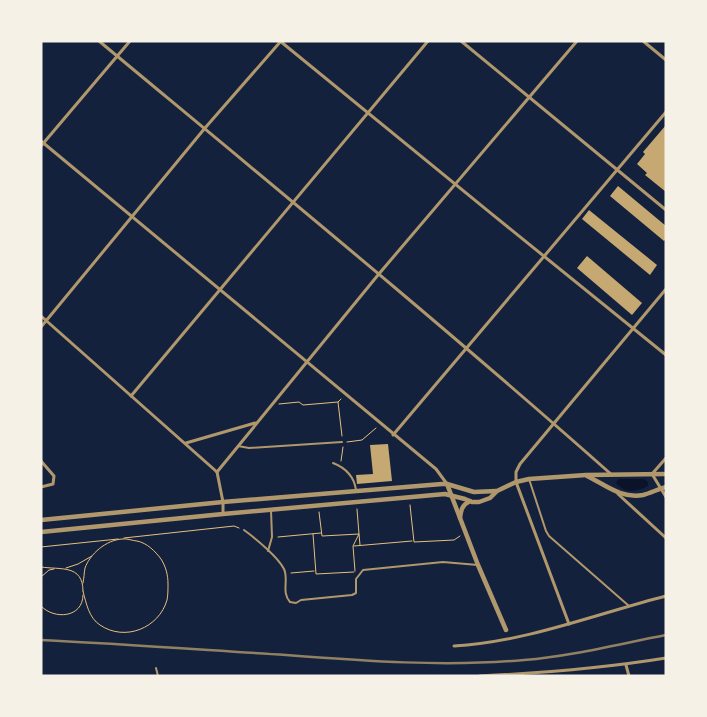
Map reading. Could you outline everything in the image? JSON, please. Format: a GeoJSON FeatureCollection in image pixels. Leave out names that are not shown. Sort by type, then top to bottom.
{"type":"FeatureCollection","features":[{"type":"Feature","properties":{"kind":"street"},"geometry":{"type":"LineString","coordinates":[[99,41],[205,128],[554,423],[610,482],[617,493],[666,538]]}},
{"type":"Feature","properties":{"kind":"street"},"geometry":{"type":"LineString","coordinates":[[130,41],[42,144],[436,469],[452,495],[478,565],[506,630]]}},
{"type":"Feature","properties":{"kind":"street"},"geometry":{"type":"LineString","coordinates":[[41,327],[205,128],[280,41],[666,355]]}},
{"type":"Feature","properties":{"kind":"street"},"geometry":{"type":"LineString","coordinates":[[131,396],[428,41]]}},
{"type":"Feature","properties":{"kind":"street"},"geometry":{"type":"LineString","coordinates":[[461,41],[666,210]]}},
{"type":"Feature","properties":{"kind":"street"},"geometry":{"type":"LineString","coordinates":[[217,472],[378,275],[576,41]]}},
{"type":"Feature","properties":{"kind":"street"},"geometry":{"type":"LineString","coordinates":[[643,41],[666,60]]}},
{"type":"Feature","properties":{"kind":"street"},"geometry":{"type":"LineString","coordinates":[[393,435],[666,112]]}},
{"type":"Feature","properties":{"kind":"street"},"geometry":{"type":"LineString","coordinates":[[569,624],[516,482],[516,472],[520,464],[666,289]]}},
{"type":"Feature","properties":{"kind":"street"},"geometry":{"type":"LineString","coordinates":[[41,316],[217,472],[223,502],[223,514]]}},
{"type":"Feature","properties":{"kind":"street"},"geometry":{"type":"LineString","coordinates":[[186,443],[256,423]]}},
{"type":"Feature","properties":{"kind":"street"},"geometry":{"type":"LineString","coordinates":[[652,474],[666,458]]}},
{"type":"Feature","properties":{"kind":"street"},"geometry":{"type":"LineString","coordinates":[[41,461],[54,476],[53,484],[41,487]]}},
{"type":"Feature","properties":{"kind":"street"},"geometry":{"type":"LineString","coordinates":[[652,474],[663,488],[666,498]]}},
{"type":"Feature","properties":{"kind":"street"},"geometry":{"type":"LineString","coordinates":[[41,532],[410,497],[452,495],[479,502],[490,498],[497,491],[516,482],[529,479],[586,476],[610,482],[652,474],[666,474]]}},
{"type":"Feature","properties":{"kind":"street"},"geometry":{"type":"LineString","coordinates":[[586,476],[610,482]]}},
{"type":"Feature","properties":{"kind":"street"},"geometry":{"type":"LineString","coordinates":[[41,520],[223,502],[446,484],[474,492],[497,491]]}},
{"type":"Feature","properties":{"kind":"street"},"geometry":{"type":"LineString","coordinates":[[617,493],[632,496],[643,495],[663,488]]}},
{"type":"Feature","properties":{"kind":"street"},"geometry":{"type":"LineString","coordinates":[[356,492],[357,501]]}},
{"type":"Feature","properties":{"kind":"street"},"geometry":{"type":"LineString","coordinates":[[460,519],[461,509],[470,501]]}},
{"type":"Feature","properties":{"kind":"street"},"geometry":{"type":"LineString","coordinates":[[454,646],[495,642],[569,624],[666,596]]}},
{"type":"Feature","properties":{"kind":"street"},"geometry":{"type":"LineString","coordinates":[[480,676],[626,665],[666,658]]}},
{"type":"Feature","properties":{"kind":"street"},"geometry":{"type":"LineString","coordinates":[[626,665],[629,676]]}},
{"type":"Feature","properties":{"kind":"lane"},"geometry":{"type":"LineString","coordinates":[[238,446],[249,448],[342,442]]}},
{"type":"Feature","properties":{"kind":"lane"},"geometry":{"type":"LineString","coordinates":[[333,463],[341,466],[349,473],[355,483],[356,492]]}},
{"type":"Feature","properties":{"kind":"lane"},"geometry":{"type":"LineString","coordinates":[[529,479],[549,536],[629,606]]}},
{"type":"Feature","properties":{"kind":"lane"},"geometry":{"type":"LineString","coordinates":[[268,551],[272,537],[271,510]]}},
{"type":"Feature","properties":{"kind":"lane"},"geometry":{"type":"LineString","coordinates":[[244,530],[261,543],[283,567],[285,574],[285,597],[290,602],[296,603],[301,600],[352,595],[356,593],[356,579],[362,570],[443,562],[478,565]]}},
{"type":"Feature","properties":{"kind":"lane"},"geometry":{"type":"LineString","coordinates":[[156,668],[158,676]]}},
{"type":"Feature","properties":{"kind":"path"},"geometry":{"type":"LineString","coordinates":[[271,405],[299,402],[302,405],[338,402],[342,442],[341,466]]}},
{"type":"Feature","properties":{"kind":"path"},"geometry":{"type":"LineString","coordinates":[[342,442],[362,440],[380,424]]}},
{"type":"Feature","properties":{"kind":"path"},"geometry":{"type":"LineString","coordinates":[[410,497],[413,541]]}},
{"type":"Feature","properties":{"kind":"path"},"geometry":{"type":"LineString","coordinates":[[357,501],[360,545]]}},
{"type":"Feature","properties":{"kind":"path"},"geometry":{"type":"LineString","coordinates":[[318,505],[323,537],[359,534]]}},
{"type":"Feature","properties":{"kind":"path"},"geometry":{"type":"LineString","coordinates":[[41,548],[234,526],[244,530]]}},
{"type":"Feature","properties":{"kind":"path"},"geometry":{"type":"LineString","coordinates":[[272,537],[321,533]]}},
{"type":"Feature","properties":{"kind":"path"},"geometry":{"type":"LineString","coordinates":[[313,534],[315,571]]}},
{"type":"Feature","properties":{"kind":"path"},"geometry":{"type":"LineString","coordinates":[[285,574],[315,571],[317,574],[356,572],[353,546],[359,534]]}},
{"type":"Feature","properties":{"kind":"path"},"geometry":{"type":"LineString","coordinates":[[353,546],[454,540],[466,534]]}},
{"type":"Feature","properties":{"kind":"path"},"geometry":{"type":"LineString","coordinates":[[41,606],[52,614],[68,615],[80,606],[83,599],[83,592],[83,584],[85,568],[93,555],[103,545],[122,539],[142,542],[158,555],[165,565],[168,580],[168,599],[162,611],[151,624],[139,631],[111,630],[100,625],[86,606],[83,592]]}},
{"type":"Feature","properties":{"kind":"path"},"geometry":{"type":"LineString","coordinates":[[41,567],[65,568],[78,564],[93,555]]}},
{"type":"Feature","properties":{"kind":"path"},"geometry":{"type":"LineString","coordinates":[[41,577],[49,570],[57,568]]}},
{"type":"Feature","properties":{"kind":"path"},"geometry":{"type":"LineString","coordinates":[[65,568],[79,576],[83,584]]}},
{"type":"Feature","properties":{"kind":"water"},"geometry":{"type":"Polygon","coordinates":[[[618,479],[644,479],[648,482],[648,486],[631,491],[619,487],[616,483],[618,479]]]}},
{"type":"Feature","properties":{"kind":"building"},"geometry":{"type":"Polygon","coordinates":[[[666,125],[666,192],[645,175],[647,173],[637,164],[645,154],[643,152],[666,125]]]}},
{"type":"Feature","properties":{"kind":"building"},"geometry":{"type":"Polygon","coordinates":[[[618,186],[666,226],[666,238],[664,241],[610,196],[618,186]]]}},
{"type":"Feature","properties":{"kind":"building"},"geometry":{"type":"Polygon","coordinates":[[[589,210],[657,265],[650,275],[582,219],[589,210]]]}},
{"type":"Feature","properties":{"kind":"building"},"geometry":{"type":"Polygon","coordinates":[[[587,256],[642,303],[632,315],[577,268],[587,256]]]}},
{"type":"Feature","properties":{"kind":"building"},"geometry":{"type":"Polygon","coordinates":[[[388,444],[392,481],[357,484],[356,475],[373,474],[370,445],[388,444]]]}},
{"type":"Feature","properties":{"kind":"railway"},"geometry":{"type":"LineString","coordinates":[[41,640],[375,661],[465,663],[560,656],[666,635]]}}]}
